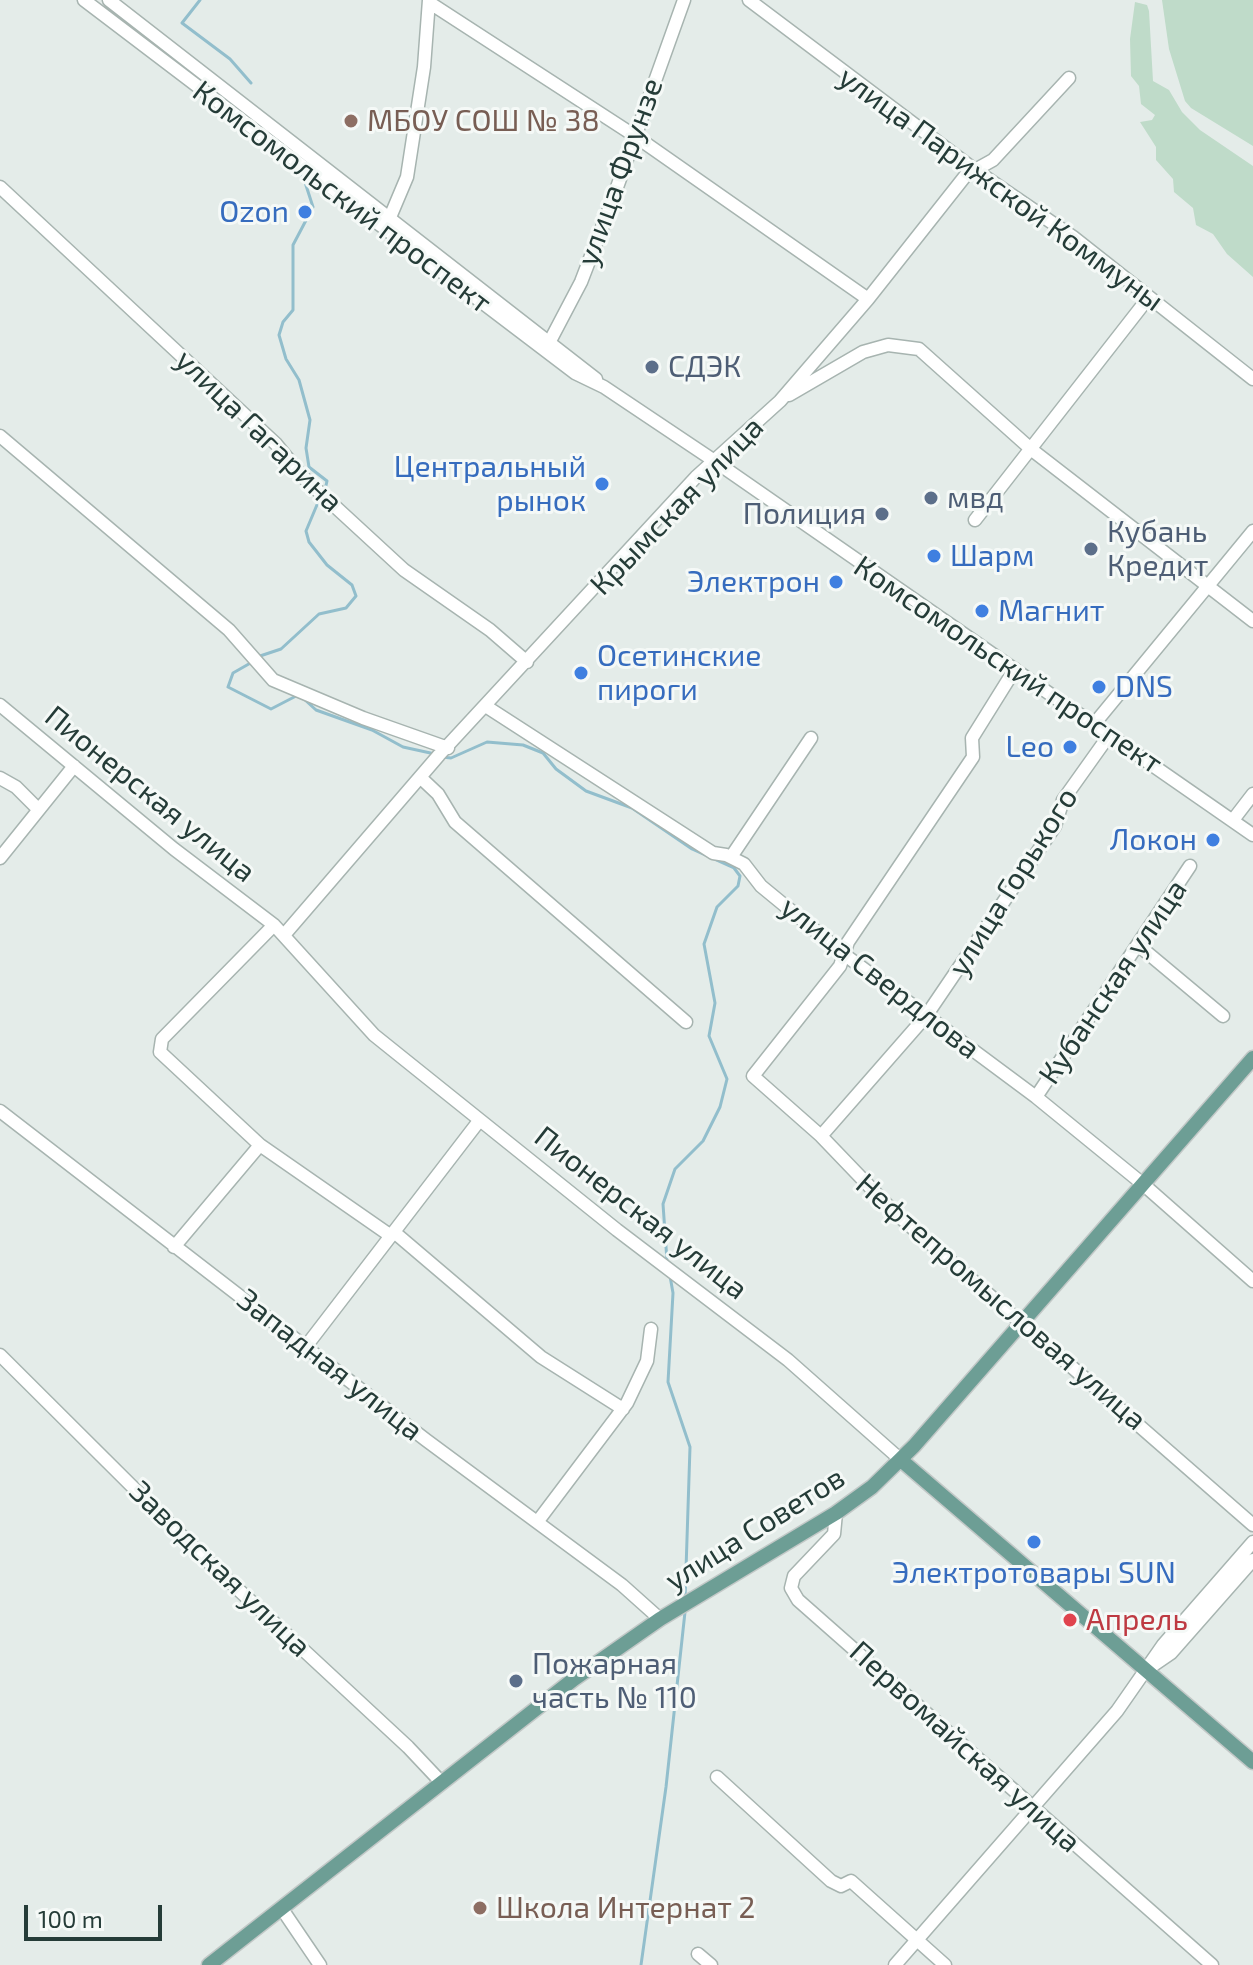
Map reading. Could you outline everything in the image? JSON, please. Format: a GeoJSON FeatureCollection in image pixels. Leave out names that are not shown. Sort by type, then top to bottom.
{"type":"FeatureCollection","features":[{"type":"Feature","properties":{"kind":"main road","name":"улица Советов"},"geometry":{"type":"LineString","coordinates":[[209,1965],[574,1679],[660,1619],[836,1513],[901,1460],[1253,1058]]}},
{"type":"Feature","properties":{"kind":"main road","name":"Пионерская улица"},"geometry":{"type":"LineString","coordinates":[[901,1460],[1253,1762]]}},
{"type":"Feature","properties":{"kind":"street","name":"Комсомольский проспект"},"geometry":{"type":"LineString","coordinates":[[84,0],[550,341],[604,387],[1095,723],[1253,835]]}},
{"type":"Feature","properties":{"kind":"street","name":"Комсомольский проспект"},"geometry":{"type":"LineString","coordinates":[[109,0],[575,373],[604,387]]}},
{"type":"Feature","properties":{"kind":"street","name":"улица Фрунзе"},"geometry":{"type":"LineString","coordinates":[[550,341],[581,282],[684,0]]}},
{"type":"Feature","properties":{"kind":"street","name":"улица Парижской Коммуны"},"geometry":{"type":"LineString","coordinates":[[749,0],[975,170],[1073,237],[1253,379]]}},
{"type":"Feature","properties":{"kind":"street"},"geometry":{"type":"LineString","coordinates":[[387,224],[407,177],[430,2],[635,136],[868,299]]}},
{"type":"Feature","properties":{"kind":"street","name":"Крымская улица"},"geometry":{"type":"LineString","coordinates":[[284,935],[448,748],[713,460],[780,401],[868,299],[966,175],[1003,150],[1069,78]]}},
{"type":"Feature","properties":{"kind":"street","name":"улица Гагарина"},"geometry":{"type":"LineString","coordinates":[[0,187],[276,444],[303,477],[404,570],[490,630],[527,662]]}},
{"type":"Feature","properties":{"kind":"street"},"geometry":{"type":"LineString","coordinates":[[975,520],[1149,297]]}},
{"type":"Feature","properties":{"kind":"street"},"geometry":{"type":"LineString","coordinates":[[780,401],[863,352],[888,345],[919,349],[1032,450],[1253,621]]}},
{"type":"Feature","properties":{"kind":"street"},"geometry":{"type":"LineString","coordinates":[[0,436],[229,630],[273,680],[363,718],[448,748]]}},
{"type":"Feature","properties":{"kind":"street"},"geometry":{"type":"LineString","coordinates":[[1095,723],[1253,531]]}},
{"type":"Feature","properties":{"kind":"street"},"geometry":{"type":"LineString","coordinates":[[845,955],[848,942],[973,757],[972,738],[1015,669]]}},
{"type":"Feature","properties":{"kind":"street","name":"Пионерская улица"},"geometry":{"type":"LineString","coordinates":[[0,705],[274,925],[356,1018],[479,1121],[788,1360],[901,1460]]}},
{"type":"Feature","properties":{"kind":"street","name":"улица Свердлова"},"geometry":{"type":"LineString","coordinates":[[487,707],[713,853],[744,864],[761,886],[845,955],[1036,1097],[1144,1185],[1253,1281]]}},
{"type":"Feature","properties":{"kind":"street","name":"улица Горького"},"geometry":{"type":"LineString","coordinates":[[821,1136],[926,1016],[1055,826],[1063,800],[1110,734]]}},
{"type":"Feature","properties":{"kind":"street"},"geometry":{"type":"LineString","coordinates":[[731,857],[811,738]]}},
{"type":"Feature","properties":{"kind":"street"},"geometry":{"type":"LineString","coordinates":[[0,858],[74,766]]}},
{"type":"Feature","properties":{"kind":"street"},"geometry":{"type":"LineString","coordinates":[[0,778],[16,787],[38,809]]}},
{"type":"Feature","properties":{"kind":"street"},"geometry":{"type":"LineString","coordinates":[[421,778],[438,794],[455,822],[686,1022]]}},
{"type":"Feature","properties":{"kind":"street"},"geometry":{"type":"LineString","coordinates":[[1233,820],[1253,794]]}},
{"type":"Feature","properties":{"kind":"street","name":"Кубанская улица"},"geometry":{"type":"LineString","coordinates":[[1036,1097],[1190,866]]}},
{"type":"Feature","properties":{"kind":"street"},"geometry":{"type":"LineString","coordinates":[[274,925],[167,1034],[159,1045],[160,1052],[260,1145],[392,1234],[541,1357],[623,1409]]}},
{"type":"Feature","properties":{"kind":"street"},"geometry":{"type":"LineString","coordinates":[[1138,945],[1223,1016]]}},
{"type":"Feature","properties":{"kind":"street","name":"Нефтепромысловая улица"},"geometry":{"type":"LineString","coordinates":[[845,955],[840,966],[753,1076],[821,1136],[893,1211],[1022,1320],[1253,1525]]}},
{"type":"Feature","properties":{"kind":"street","name":"Западная улица"},"geometry":{"type":"LineString","coordinates":[[0,1111],[174,1247],[307,1345],[426,1440],[622,1585],[660,1619]]}},
{"type":"Feature","properties":{"kind":"street"},"geometry":{"type":"LineString","coordinates":[[307,1345],[479,1121]]}},
{"type":"Feature","properties":{"kind":"street"},"geometry":{"type":"LineString","coordinates":[[174,1247],[260,1145]]}},
{"type":"Feature","properties":{"kind":"street"},"geometry":{"type":"LineString","coordinates":[[538,1521],[623,1409],[647,1361],[651,1329]]}},
{"type":"Feature","properties":{"kind":"street","name":"Заводская улица"},"geometry":{"type":"LineString","coordinates":[[0,1355],[201,1555],[408,1747],[441,1782]]}},
{"type":"Feature","properties":{"kind":"street","name":"Первомайская улица"},"geometry":{"type":"LineString","coordinates":[[836,1513],[834,1534],[794,1576],[793,1594],[1212,1965]]}},
{"type":"Feature","properties":{"kind":"street"},"geometry":{"type":"LineString","coordinates":[[895,1965],[1117,1711],[1163,1645],[1253,1542]]}},
{"type":"Feature","properties":{"kind":"street"},"geometry":{"type":"LineString","coordinates":[[1146,1670],[1171,1653],[1253,1560]]}},
{"type":"Feature","properties":{"kind":"street"},"geometry":{"type":"LineString","coordinates":[[717,1777],[831,1881],[841,1886],[851,1881],[945,1965]]}},
{"type":"Feature","properties":{"kind":"street"},"geometry":{"type":"LineString","coordinates":[[282,1909],[320,1965]]}},
{"type":"Feature","properties":{"kind":"street"},"geometry":{"type":"LineString","coordinates":[[698,1954],[711,1965]]}},
{"type":"Feature","properties":{"kind":"green space"},"geometry":{"type":"Polygon","coordinates":[[[1162,0],[1253,0],[1253,146],[1191,108],[1185,101],[1169,49],[1162,0]]]}},
{"type":"Feature","properties":{"kind":"green space"},"geometry":{"type":"Polygon","coordinates":[[[1135,2],[1147,5],[1149,11],[1153,81],[1169,90],[1182,112],[1200,130],[1253,166],[1253,277],[1227,254],[1213,234],[1196,225],[1193,208],[1174,192],[1173,179],[1156,160],[1156,147],[1140,122],[1152,120],[1155,115],[1141,104],[1139,86],[1131,76],[1130,39],[1135,2]]]}},
{"type":"Feature","properties":{"kind":"waterway"},"geometry":{"type":"LineString","coordinates":[[200,0],[182,23],[230,59],[251,83]]}},
{"type":"Feature","properties":{"kind":"waterway"},"geometry":{"type":"LineString","coordinates":[[267,147],[302,173],[313,207],[293,245],[293,310],[283,322],[279,335],[286,359],[299,380],[310,420],[306,448],[309,467],[327,481],[324,494]]}},
{"type":"Feature","properties":{"kind":"waterway"},"geometry":{"type":"LineString","coordinates":[[260,656],[281,649],[319,614],[346,608],[356,596],[352,585],[327,565],[309,542],[306,531],[319,500]]}},
{"type":"Feature","properties":{"kind":"waterway"},"geometry":{"type":"LineString","coordinates":[[254,661],[233,673],[228,687],[271,709],[298,695]]}},
{"type":"Feature","properties":{"kind":"waterway"},"geometry":{"type":"LineString","coordinates":[[304,699],[316,710],[372,730],[403,747],[435,754]]}},
{"type":"Feature","properties":{"kind":"waterway"},"geometry":{"type":"LineString","coordinates":[[442,757],[451,758],[487,742],[523,745],[543,753],[556,769],[586,791],[632,808],[692,849],[734,868],[740,876],[738,886],[717,907],[704,944],[715,1003],[709,1036],[727,1079],[720,1107],[703,1141],[675,1169],[663,1204],[667,1261]]}},
{"type":"Feature","properties":{"kind":"waterway"},"geometry":{"type":"LineString","coordinates":[[670,1276],[673,1293],[668,1382],[690,1447],[685,1600]]}},
{"type":"Feature","properties":{"kind":"waterway"},"geometry":{"type":"LineString","coordinates":[[641,1965],[666,1787],[685,1612]]}},
{"type":"Feature","properties":{"kind":"place","name":"МБОУ СОШ № 38"},"geometry":{"type":"Point","coordinates":[351,121]}},
{"type":"Feature","properties":{"kind":"place","name":"Ozon"},"geometry":{"type":"Point","coordinates":[305,212]}},
{"type":"Feature","properties":{"kind":"place","name":"СДЭК"},"geometry":{"type":"Point","coordinates":[652,367]}},
{"type":"Feature","properties":{"kind":"place","name":"Центральный рынок"},"geometry":{"type":"Point","coordinates":[602,484]}},
{"type":"Feature","properties":{"kind":"place","name":"мвд"},"geometry":{"type":"Point","coordinates":[931,498]}},
{"type":"Feature","properties":{"kind":"place","name":"Полиция"},"geometry":{"type":"Point","coordinates":[882,514]}},
{"type":"Feature","properties":{"kind":"place","name":"Кубань Кредит"},"geometry":{"type":"Point","coordinates":[1091,549]}},
{"type":"Feature","properties":{"kind":"place","name":"Шарм"},"geometry":{"type":"Point","coordinates":[934,556]}},
{"type":"Feature","properties":{"kind":"place","name":"Электрон"},"geometry":{"type":"Point","coordinates":[836,582]}},
{"type":"Feature","properties":{"kind":"place","name":"Магнит"},"geometry":{"type":"Point","coordinates":[982,611]}},
{"type":"Feature","properties":{"kind":"place","name":"Осетинские пироги"},"geometry":{"type":"Point","coordinates":[581,673]}},
{"type":"Feature","properties":{"kind":"place","name":"DNS"},"geometry":{"type":"Point","coordinates":[1099,687]}},
{"type":"Feature","properties":{"kind":"place","name":"Leo"},"geometry":{"type":"Point","coordinates":[1070,747]}},
{"type":"Feature","properties":{"kind":"place","name":"Локон"},"geometry":{"type":"Point","coordinates":[1213,840]}},
{"type":"Feature","properties":{"kind":"place","name":"Электротовары SUN"},"geometry":{"type":"Point","coordinates":[1034,1542]}},
{"type":"Feature","properties":{"kind":"place","name":"Апрель"},"geometry":{"type":"Point","coordinates":[1070,1620]}},
{"type":"Feature","properties":{"kind":"place","name":"Пожарная часть № 110"},"geometry":{"type":"Point","coordinates":[516,1681]}},
{"type":"Feature","properties":{"kind":"place","name":"Школа Интернат 2"},"geometry":{"type":"Point","coordinates":[480,1908]}}]}
